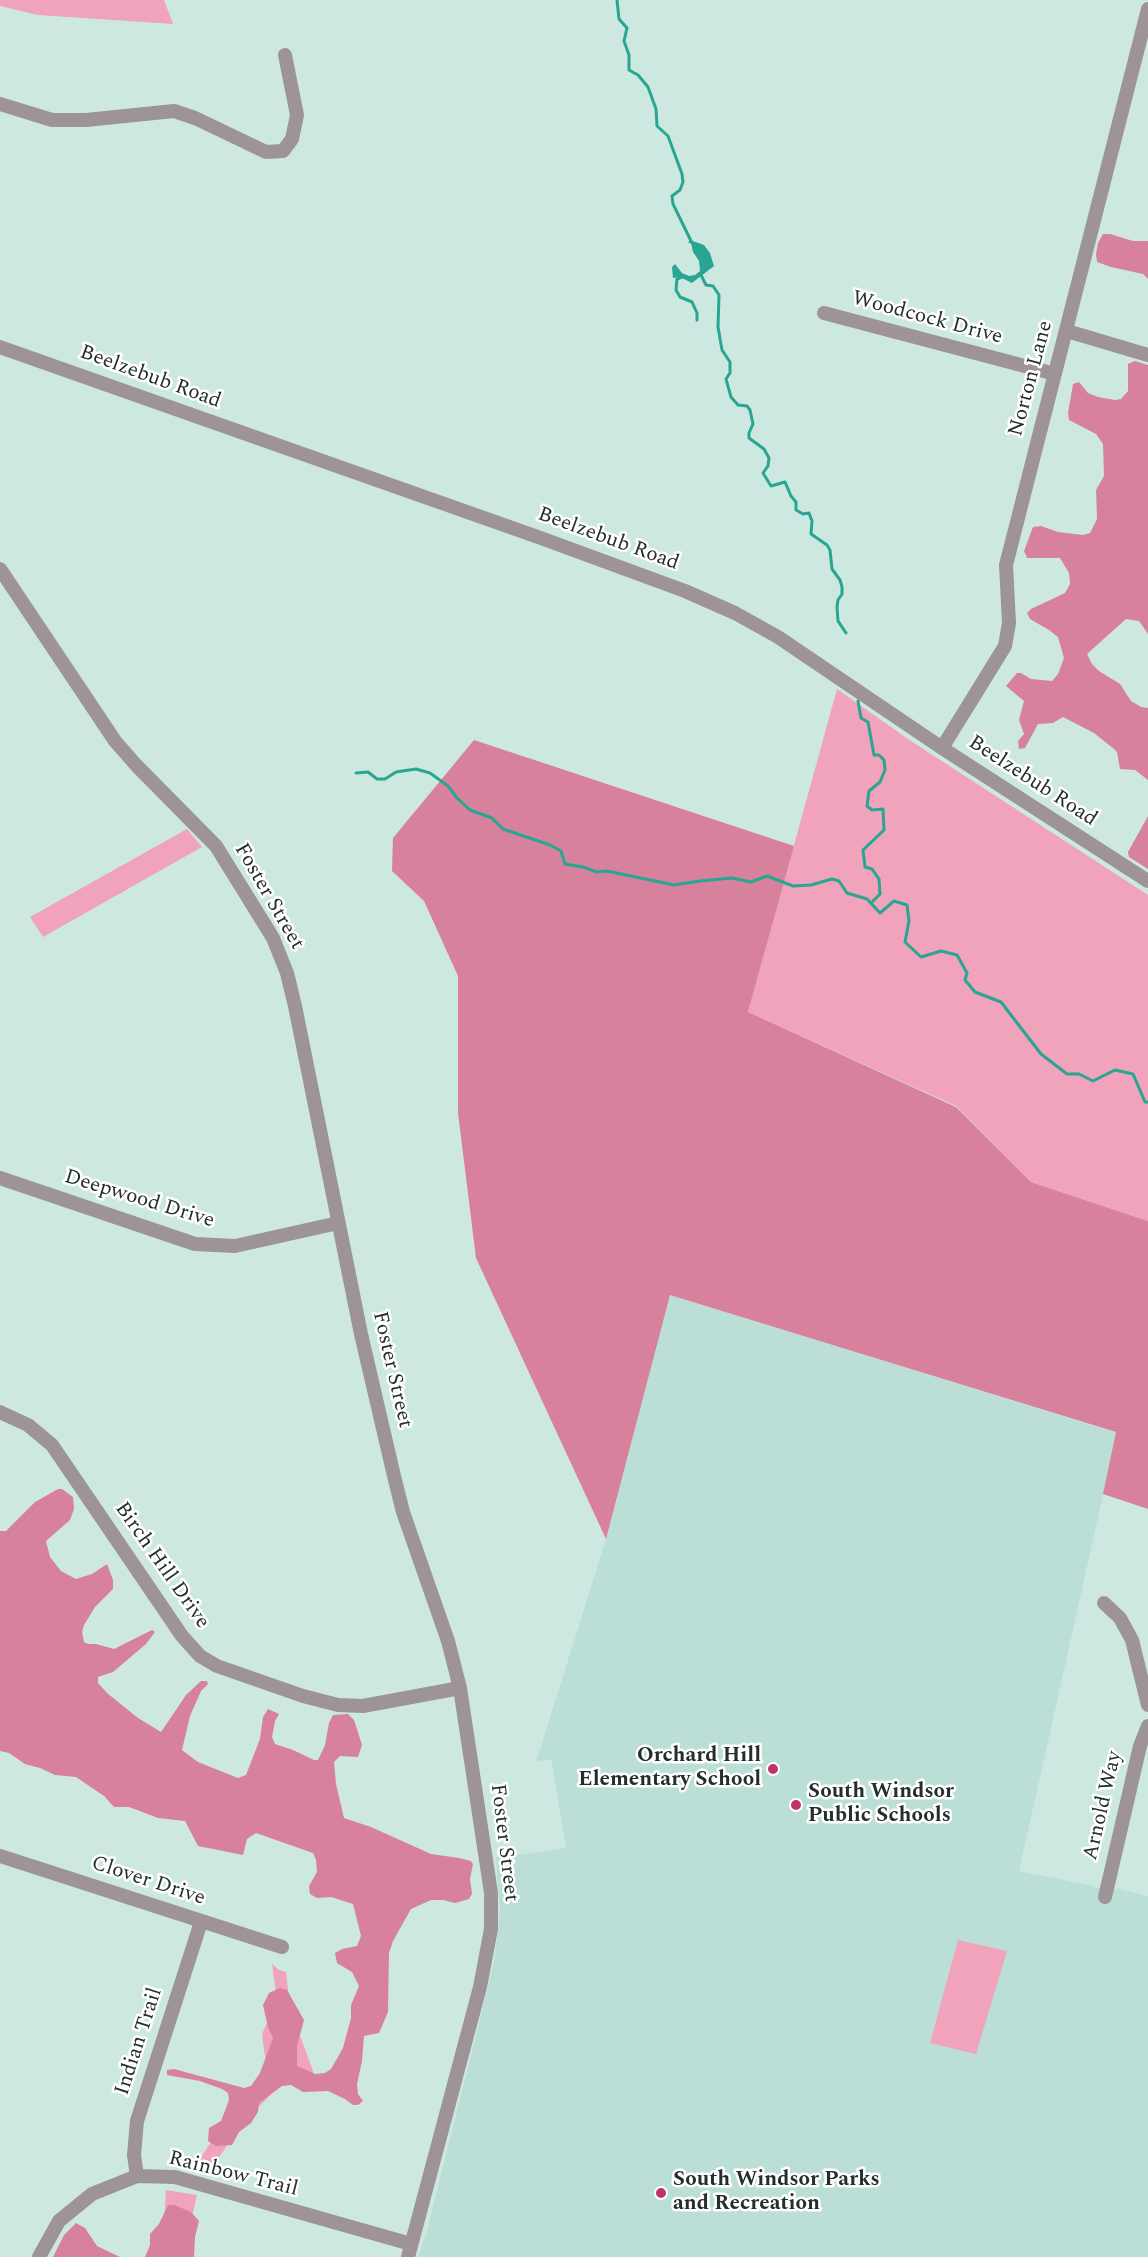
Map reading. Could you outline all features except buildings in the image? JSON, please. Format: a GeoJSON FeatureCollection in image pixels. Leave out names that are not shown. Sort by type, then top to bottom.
{"type":"FeatureCollection","features":[{"type":"Feature","properties":{"kind":"street","name":"Norton Lane"},"geometry":{"type":"LineString","coordinates":[[942,748],[1005,646],[1009,623],[1006,565],[1148,9]]}},
{"type":"Feature","properties":{"kind":"street"},"geometry":{"type":"LineString","coordinates":[[0,105],[52,120],[86,120],[174,111],[195,118],[266,152],[283,152],[292,140],[297,116],[285,55]]}},
{"type":"Feature","properties":{"kind":"street","name":"Woodcock Drive"},"geometry":{"type":"LineString","coordinates":[[824,313],[1055,374]]}},
{"type":"Feature","properties":{"kind":"street"},"geometry":{"type":"LineString","coordinates":[[1067,331],[1148,355]]}},
{"type":"Feature","properties":{"kind":"street","name":"Beelzebub Road"},"geometry":{"type":"LineString","coordinates":[[0,347],[685,591],[735,613],[778,637],[942,748],[1148,881]]}},
{"type":"Feature","properties":{"kind":"street","name":"Foster Street"},"geometry":{"type":"LineString","coordinates":[[0,569],[115,741],[216,846],[273,939],[287,973],[370,1374],[403,1512],[445,1630],[460,1688],[491,1893],[491,1929],[480,1987],[410,2251]]}},
{"type":"Feature","properties":{"kind":"street","name":"Deepwood Drive"},"geometry":{"type":"LineString","coordinates":[[0,1178],[195,1244],[235,1246],[338,1223]]}},
{"type":"Feature","properties":{"kind":"street","name":"Birch Hill Drive"},"geometry":{"type":"LineString","coordinates":[[0,1412],[28,1425],[52,1445],[182,1636],[200,1656],[217,1666],[303,1696],[338,1705],[363,1706],[460,1688]]}},
{"type":"Feature","properties":{"kind":"street"},"geometry":{"type":"LineString","coordinates":[[1104,1603],[1120,1618],[1132,1640],[1148,1705]]}},
{"type":"Feature","properties":{"kind":"street","name":"Arnold Way"},"geometry":{"type":"LineString","coordinates":[[1105,1897],[1140,1746],[1148,1726]]}},
{"type":"Feature","properties":{"kind":"street","name":"Clover Drive"},"geometry":{"type":"LineString","coordinates":[[1,1858],[282,1947]]}},
{"type":"Feature","properties":{"kind":"street","name":"Indian Trail"},"geometry":{"type":"LineString","coordinates":[[137,2176],[134,2155],[137,2121],[201,1922]]}},
{"type":"Feature","properties":{"kind":"street","name":"Rainbow Trail"},"geometry":{"type":"LineString","coordinates":[[39,2257],[59,2221],[92,2194],[137,2176],[175,2177],[410,2251]]}},
{"type":"Feature","properties":{"kind":"shaded area"},"geometry":{"type":"Polygon","coordinates":[[[0,0],[164,0],[173,24],[38,15],[0,6],[0,0]]]}},
{"type":"Feature","properties":{"kind":"shaded area"},"geometry":{"type":"Polygon","coordinates":[[[1103,234],[1133,241],[1148,241],[1148,279],[1143,274],[1097,262],[1098,243],[1103,234]]]}},
{"type":"Feature","properties":{"kind":"shaded area"},"geometry":{"type":"Polygon","coordinates":[[[690,240],[704,245],[710,253],[714,266],[692,283],[680,277],[673,278],[672,267],[675,264],[682,273],[689,276],[700,271],[699,261],[693,252],[691,243],[688,243],[690,240]]]}},
{"type":"Feature","properties":{"kind":"shaded area"},"geometry":{"type":"Polygon","coordinates":[[[1135,361],[1148,365],[1148,634],[1139,621],[1126,619],[1087,654],[1099,671],[1120,684],[1131,701],[1148,708],[1148,780],[1135,770],[1120,769],[1117,752],[1114,749],[1094,733],[1063,717],[1053,723],[1038,724],[1025,748],[1019,749],[1018,741],[1024,734],[1019,720],[1024,701],[1006,686],[1017,673],[1031,679],[1052,681],[1058,674],[1064,658],[1058,637],[1030,619],[1027,613],[1065,593],[1070,584],[1069,573],[1060,558],[1027,558],[1024,551],[1033,527],[1041,526],[1058,532],[1083,535],[1090,533],[1097,519],[1096,490],[1104,476],[1103,444],[1096,434],[1069,420],[1073,384],[1079,382],[1088,393],[1098,397],[1121,399],[1128,391],[1128,364],[1135,361]]]}},
{"type":"Feature","properties":{"kind":"shaded area"},"geometry":{"type":"Polygon","coordinates":[[[837,689],[908,739],[1148,895],[1148,1221],[1031,1182],[956,1106],[748,1012],[837,689]]]}},
{"type":"Feature","properties":{"kind":"shaded area"},"geometry":{"type":"Polygon","coordinates":[[[474,740],[794,846],[748,1012],[956,1107],[1031,1182],[1148,1221],[1148,1509],[1103,1494],[1116,1432],[670,1295],[606,1539],[476,1258],[458,1113],[458,976],[424,901],[392,871],[393,838],[474,740]]]}},
{"type":"Feature","properties":{"kind":"shaded area"},"geometry":{"type":"Polygon","coordinates":[[[1148,816],[1148,869],[1129,857],[1128,852],[1148,816]]]}},
{"type":"Feature","properties":{"kind":"shaded area"},"geometry":{"type":"Polygon","coordinates":[[[187,829],[202,847],[43,937],[30,917],[187,829]]]}},
{"type":"Feature","properties":{"kind":"shaded area","name":"South Windsor Public Schools"},"geometry":{"type":"Polygon","coordinates":[[[670,1295],[1117,1433],[1019,1871],[1096,1888],[1119,1889],[1148,1896],[1148,2257],[418,2257],[427,2231],[494,1963],[500,1911],[496,1858],[566,1848],[551,1759],[536,1762],[606,1539],[670,1295]]]}},
{"type":"Feature","properties":{"kind":"shaded area"},"geometry":{"type":"Polygon","coordinates":[[[62,1489],[73,1497],[74,1509],[70,1520],[46,1541],[50,1557],[61,1571],[76,1579],[92,1574],[107,1564],[113,1580],[113,1589],[95,1607],[84,1625],[82,1632],[84,1642],[114,1649],[152,1630],[155,1632],[146,1644],[113,1672],[98,1677],[98,1683],[107,1693],[138,1718],[161,1732],[186,1695],[201,1681],[207,1681],[208,1684],[201,1691],[190,1716],[182,1750],[198,1762],[238,1778],[246,1775],[260,1739],[263,1717],[268,1709],[279,1714],[272,1737],[275,1744],[314,1760],[318,1760],[325,1745],[329,1723],[333,1715],[348,1714],[354,1720],[362,1745],[358,1757],[340,1756],[334,1762],[336,1784],[344,1818],[371,1827],[431,1854],[459,1858],[471,1861],[473,1864],[470,1879],[472,1894],[469,1899],[455,1903],[431,1900],[411,1909],[393,1941],[389,1953],[388,2012],[379,2033],[364,2036],[357,2084],[358,2094],[363,2101],[358,2105],[353,2105],[328,2091],[303,2092],[291,2085],[282,2086],[259,2103],[258,2112],[251,2123],[239,2132],[232,2145],[216,2146],[208,2141],[209,2128],[221,2121],[229,2100],[228,2093],[200,2081],[167,2075],[167,2070],[174,2069],[244,2088],[251,2086],[260,2073],[273,2038],[263,2005],[269,1993],[280,1988],[287,1990],[304,2020],[297,2046],[297,2066],[315,2074],[325,2073],[331,2069],[343,2048],[351,2018],[351,2005],[359,1986],[352,1972],[337,1963],[335,1953],[357,1946],[361,1936],[353,1904],[331,1897],[317,1898],[310,1894],[309,1886],[317,1872],[313,1853],[256,1833],[247,1839],[243,1855],[198,1846],[185,1821],[158,1818],[129,1807],[114,1807],[104,1796],[76,1777],[55,1775],[25,1764],[9,1753],[0,1751],[0,1531],[6,1531],[35,1502],[62,1489]]]}},
{"type":"Feature","properties":{"kind":"shaded area"},"geometry":{"type":"Polygon","coordinates":[[[958,1940],[1007,1951],[976,2054],[930,2043],[958,1940]]]}},
{"type":"Feature","properties":{"kind":"shaded area"},"geometry":{"type":"Polygon","coordinates":[[[272,1964],[286,1972],[290,2008],[320,2090],[284,2081],[241,2125],[207,2175],[192,2171],[230,2113],[267,2072],[262,2034],[277,2000],[272,1964]]]}},
{"type":"Feature","properties":{"kind":"shaded area"},"geometry":{"type":"Polygon","coordinates":[[[166,2190],[197,2195],[192,2217],[162,2257],[166,2190]]]}},
{"type":"Feature","properties":{"kind":"shaded area"},"geometry":{"type":"Polygon","coordinates":[[[168,2205],[191,2212],[199,2221],[194,2257],[145,2257],[150,2245],[150,2234],[159,2224],[168,2205]]]}},
{"type":"Feature","properties":{"kind":"shaded area"},"geometry":{"type":"Polygon","coordinates":[[[76,2223],[85,2228],[97,2246],[120,2257],[53,2257],[64,2235],[76,2223]]]}},
{"type":"Feature","properties":{"kind":"waterway"},"geometry":{"type":"LineString","coordinates":[[617,0],[619,19],[627,28],[624,41],[629,55],[629,70],[638,75],[648,87],[656,109],[657,126],[668,136],[682,174],[683,182],[680,190],[672,196],[673,204],[692,243]]}},
{"type":"Feature","properties":{"kind":"waterway"},"geometry":{"type":"LineString","coordinates":[[701,275],[706,285],[713,286],[719,295],[718,327],[722,350],[730,362],[730,373],[726,379],[731,397],[738,405],[747,406],[750,410],[753,424],[749,438],[764,449],[769,458],[768,466],[763,473],[771,486],[785,482],[796,502],[796,510],[803,514],[809,513],[812,521],[811,534],[827,545],[830,550],[832,569],[842,587],[837,607],[838,621],[846,633]]}},
{"type":"Feature","properties":{"kind":"waterway"},"geometry":{"type":"LineString","coordinates":[[682,277],[677,279],[676,290],[680,297],[692,302],[697,313],[697,320]]}},
{"type":"Feature","properties":{"kind":"waterway"},"geometry":{"type":"LineString","coordinates":[[858,701],[861,718],[868,722],[874,755],[879,755],[884,760],[885,770],[880,782],[869,791],[867,806],[872,810],[883,809],[884,830],[863,850],[865,867],[872,869],[879,879],[880,894],[871,903]]}},
{"type":"Feature","properties":{"kind":"waterway"},"geometry":{"type":"LineString","coordinates":[[356,773],[368,772],[377,779],[385,779],[396,772],[416,769],[430,773],[448,786],[470,810],[492,818],[503,829],[561,851],[565,864],[597,872],[607,871],[674,885],[732,878],[751,882],[767,876],[793,886],[811,885],[832,879],[839,881],[847,893],[867,899],[880,913],[894,901],[907,905],[909,921],[905,942],[921,957],[941,951],[957,955],[967,973],[965,980],[975,992],[1001,1002],[1041,1054],[1067,1074],[1079,1074],[1093,1081],[1115,1070],[1133,1074],[1145,1102],[1148,1102]]}},
{"type":"Feature","properties":{"kind":"place","name":"Orchard Hill Elementary School"},"geometry":{"type":"Point","coordinates":[773,1769]}},
{"type":"Feature","properties":{"kind":"place","name":"South Windsor Public Schools"},"geometry":{"type":"Point","coordinates":[796,1805]}},
{"type":"Feature","properties":{"kind":"place","name":"South Windsor Parks and Recreation"},"geometry":{"type":"Point","coordinates":[661,2193]}}]}
